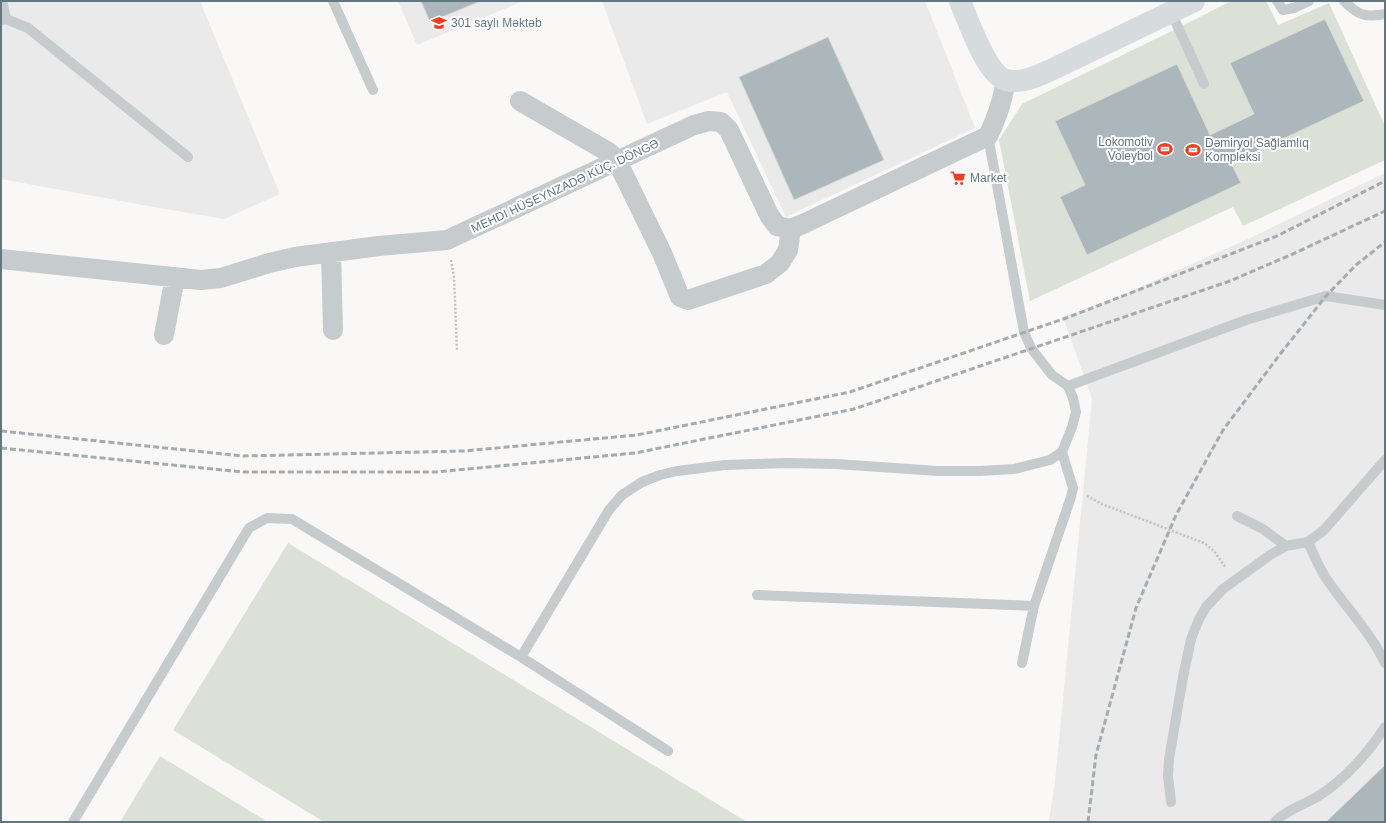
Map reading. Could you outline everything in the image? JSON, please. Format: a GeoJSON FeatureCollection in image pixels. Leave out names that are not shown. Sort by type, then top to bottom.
{"type":"FeatureCollection","features":[{"type":"Feature","properties":{"kind":"main road"},"geometry":{"type":"LineString","coordinates":[[960,1],[989,64],[996,74],[1006,80],[1019,80],[1035,77],[1168,6],[1194,1]]}},
{"type":"Feature","properties":{"kind":"street"},"geometry":{"type":"LineString","coordinates":[[520,101],[610,153],[617,160],[662,253],[680,297],[688,300],[766,274],[780,263],[788,250],[791,229],[988,136],[997,118],[1002,103],[1006,80]]}},
{"type":"Feature","properties":{"kind":"street","name":"MEHDI HÜSEYNZADƏ KÜÇ. DÖNGƏ"},"geometry":{"type":"LineString","coordinates":[[1,259],[201,280],[221,278],[269,263],[295,257],[447,240],[694,125],[709,121],[721,122],[729,130],[769,216],[777,226],[791,229]]}},
{"type":"Feature","properties":{"kind":"street"},"geometry":{"type":"LineString","coordinates":[[331,252],[333,330]]}},
{"type":"Feature","properties":{"kind":"street"},"geometry":{"type":"LineString","coordinates":[[164,335],[175,277]]}},
{"type":"Feature","properties":{"kind":"lane"},"geometry":{"type":"LineString","coordinates":[[2,1],[4,19],[28,28],[188,157]]}},
{"type":"Feature","properties":{"kind":"lane"},"geometry":{"type":"LineString","coordinates":[[333,1],[373,90]]}},
{"type":"Feature","properties":{"kind":"lane"},"geometry":{"type":"LineString","coordinates":[[1277,1],[1283,10],[1294,8],[1309,1]]}},
{"type":"Feature","properties":{"kind":"lane"},"geometry":{"type":"LineString","coordinates":[[1344,1],[1358,14],[1385,14]]}},
{"type":"Feature","properties":{"kind":"lane"},"geometry":{"type":"LineString","coordinates":[[1168,6],[1204,84]]}},
{"type":"Feature","properties":{"kind":"lane"},"geometry":{"type":"LineString","coordinates":[[521,657],[609,510],[622,495],[642,482],[660,475],[677,471],[725,465],[789,463],[836,464],[931,471],[980,471],[1014,469],[1030,466],[1050,460],[1062,452],[1076,412],[1073,398],[1068,386],[1052,375],[1031,348],[1024,332],[988,136]]}},
{"type":"Feature","properties":{"kind":"lane"},"geometry":{"type":"LineString","coordinates":[[1068,386],[1246,320],[1326,296],[1385,305]]}},
{"type":"Feature","properties":{"kind":"lane"},"geometry":{"type":"LineString","coordinates":[[1022,663],[1034,606],[1073,488],[1062,452]]}},
{"type":"Feature","properties":{"kind":"lane"},"geometry":{"type":"LineString","coordinates":[[1171,802],[1168,776],[1169,759],[1183,677],[1191,638],[1206,607],[1234,580],[1270,555],[1286,546],[1308,542],[1324,530],[1385,460]]}},
{"type":"Feature","properties":{"kind":"lane"},"geometry":{"type":"LineString","coordinates":[[1237,516],[1263,528],[1286,546]]}},
{"type":"Feature","properties":{"kind":"lane"},"geometry":{"type":"LineString","coordinates":[[73,822],[249,528],[267,518],[292,520],[521,657],[668,751]]}},
{"type":"Feature","properties":{"kind":"lane"},"geometry":{"type":"LineString","coordinates":[[1308,542],[1318,565],[1332,588],[1377,646],[1385,663]]}},
{"type":"Feature","properties":{"kind":"lane"},"geometry":{"type":"LineString","coordinates":[[757,595],[1034,606]]}},
{"type":"Feature","properties":{"kind":"lane"},"geometry":{"type":"LineString","coordinates":[[1275,822],[1288,811],[1321,795],[1350,771],[1377,740],[1385,727]]}},
{"type":"Feature","properties":{"kind":"path"},"geometry":{"type":"LineString","coordinates":[[447,240],[454,277],[456,350]]}},
{"type":"Feature","properties":{"kind":"path"},"geometry":{"type":"LineString","coordinates":[[1073,488],[1102,504],[1204,543],[1214,551],[1234,580]]}},
{"type":"Feature","properties":{"kind":"shaded area"},"geometry":{"type":"Polygon","coordinates":[[[1,1],[200,1],[280,194],[224,219],[1,179],[1,1]]]}},
{"type":"Feature","properties":{"kind":"shaded area","name":"301 saylı Məktəb"},"geometry":{"type":"Polygon","coordinates":[[[398,1],[523,1],[417,45],[398,1]]]}},
{"type":"Feature","properties":{"kind":"shaded area"},"geometry":{"type":"Polygon","coordinates":[[[602,1],[925,1],[975,128],[786,217],[727,92],[647,124],[602,1]]]}},
{"type":"Feature","properties":{"kind":"shaded area","name":"Dəmiryol Sağlamlıq Kompleksi"},"geometry":{"type":"Polygon","coordinates":[[[1231,1],[1266,1],[1278,25],[1329,3],[1385,126],[1385,160],[1243,226],[1233,207],[1030,301],[999,140],[1022,104],[1231,1]]]}},
{"type":"Feature","properties":{"kind":"shaded area"},"geometry":{"type":"Polygon","coordinates":[[[1385,173],[1385,822],[1049,822],[1055,782],[1092,399],[1063,317],[1113,299],[1250,238],[1385,173]]]}},
{"type":"Feature","properties":{"kind":"shaded area"},"geometry":{"type":"Polygon","coordinates":[[[288,543],[747,822],[324,822],[173,730],[288,543]]]}},
{"type":"Feature","properties":{"kind":"shaded area"},"geometry":{"type":"Polygon","coordinates":[[[160,756],[268,822],[120,822],[160,756]]]}},
{"type":"Feature","properties":{"kind":"building"},"geometry":{"type":"Polygon","coordinates":[[[421,1],[481,1],[430,22],[421,1]]]}},
{"type":"Feature","properties":{"kind":"building","name":"Lokomotiv Voleybol"},"geometry":{"type":"Polygon","coordinates":[[[1325,19],[1364,101],[1231,163],[1241,183],[1087,255],[1060,197],[1085,185],[1055,121],[1177,64],[1210,135],[1254,114],[1230,63],[1325,19]]]}},
{"type":"Feature","properties":{"kind":"building"},"geometry":{"type":"Polygon","coordinates":[[[828,37],[884,160],[794,200],[739,77],[828,37]]]}},
{"type":"Feature","properties":{"kind":"building"},"geometry":{"type":"Polygon","coordinates":[[[1385,765],[1385,822],[1326,822],[1385,765]]]}},
{"type":"Feature","properties":{"kind":"railway"},"geometry":{"type":"LineString","coordinates":[[1,431],[243,456],[464,451],[637,435],[850,392],[1069,317],[1277,236],[1385,181]]}},
{"type":"Feature","properties":{"kind":"railway"},"geometry":{"type":"LineString","coordinates":[[1,448],[243,472],[436,472],[635,453],[854,409],[1230,281],[1295,253],[1385,211]]}},
{"type":"Feature","properties":{"kind":"railway"},"geometry":{"type":"LineString","coordinates":[[1088,822],[1096,755],[1136,608],[1176,515],[1223,430],[1281,353],[1326,296],[1356,265],[1385,242]]}},
{"type":"Feature","properties":{"kind":"place","name":"301 saylı Məktəb"},"geometry":{"type":"Point","coordinates":[439,23]}},
{"type":"Feature","properties":{"kind":"place","name":"Lokomotiv Voleybol"},"geometry":{"type":"Point","coordinates":[1165,149]}},
{"type":"Feature","properties":{"kind":"place","name":"Dəmiryol Sağlamlıq Kompleksi"},"geometry":{"type":"Point","coordinates":[1193,150]}},
{"type":"Feature","properties":{"kind":"place","name":"Market"},"geometry":{"type":"Point","coordinates":[958,178]}}]}
